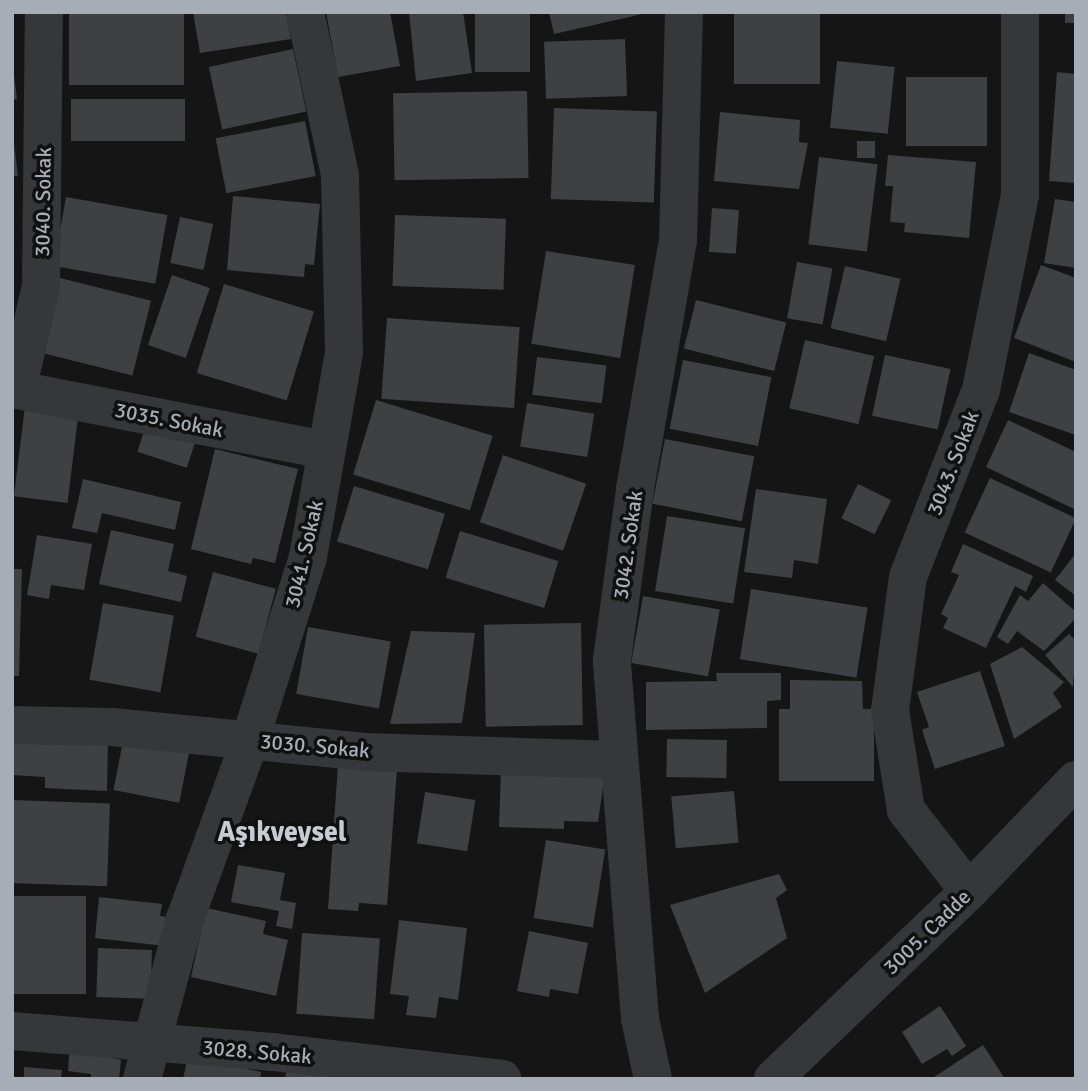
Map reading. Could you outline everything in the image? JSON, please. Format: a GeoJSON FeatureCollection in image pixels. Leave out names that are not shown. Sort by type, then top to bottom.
{"type":"FeatureCollection","features":[{"type":"Feature","properties":{"kind":"street","name":"3040. Sokak"},"geometry":{"type":"LineString","coordinates":[[15,390],[41,285],[44,12]]}},
{"type":"Feature","properties":{"kind":"street","name":"3041. Sokak"},"geometry":{"type":"LineString","coordinates":[[147,1061],[185,919],[250,740],[308,557],[344,352],[340,175],[305,12]]}},
{"type":"Feature","properties":{"kind":"street","name":"3042. Sokak"},"geometry":{"type":"LineString","coordinates":[[653,1079],[640,1019],[612,660],[635,489],[678,241],[684,12]]}},
{"type":"Feature","properties":{"kind":"street","name":"3043. Sokak"},"geometry":{"type":"LineString","coordinates":[[969,891],[906,810],[890,710],[908,577],[981,390],[1020,195],[1020,12]]}},
{"type":"Feature","properties":{"kind":"street","name":"3035. Sokak"},"geometry":{"type":"LineString","coordinates":[[15,390],[326,450]]}},
{"type":"Feature","properties":{"kind":"street","name":"3030. Sokak"},"geometry":{"type":"LineString","coordinates":[[12,725],[112,727],[365,752],[618,760]]}},
{"type":"Feature","properties":{"kind":"street","name":"3005. Cadde"},"geometry":{"type":"LineString","coordinates":[[773,1079],[969,891],[1076,780]]}},
{"type":"Feature","properties":{"kind":"street","name":"3028. Sokak"},"geometry":{"type":"LineString","coordinates":[[12,1031],[147,1061],[502,1079]]}},
{"type":"Feature","properties":{"kind":"building"},"geometry":{"type":"Polygon","coordinates":[[[69,12],[184,12],[184,85],[69,85],[69,12]]]}},
{"type":"Feature","properties":{"kind":"building"},"geometry":{"type":"Polygon","coordinates":[[[193,12],[286,12],[291,39],[200,53],[193,12]]]}},
{"type":"Feature","properties":{"kind":"building"},"geometry":{"type":"Polygon","coordinates":[[[326,12],[390,12],[400,66],[338,77],[326,12]]]}},
{"type":"Feature","properties":{"kind":"building"},"geometry":{"type":"Polygon","coordinates":[[[409,12],[463,12],[472,73],[416,81],[409,12]]]}},
{"type":"Feature","properties":{"kind":"building"},"geometry":{"type":"Polygon","coordinates":[[[475,12],[530,12],[530,72],[475,72],[475,12]]]}},
{"type":"Feature","properties":{"kind":"building"},"geometry":{"type":"Polygon","coordinates":[[[549,12],[647,12],[647,13],[554,34],[549,12]]]}},
{"type":"Feature","properties":{"kind":"building"},"geometry":{"type":"Polygon","coordinates":[[[734,12],[820,12],[820,84],[734,84],[734,12]]]}},
{"type":"Feature","properties":{"kind":"building"},"geometry":{"type":"Polygon","coordinates":[[[1065,12],[1076,12],[1076,23],[1065,23],[1065,12]]]}},
{"type":"Feature","properties":{"kind":"building"},"geometry":{"type":"Polygon","coordinates":[[[625,39],[627,96],[546,99],[544,42],[625,39]]]}},
{"type":"Feature","properties":{"kind":"building"},"geometry":{"type":"Polygon","coordinates":[[[293,49],[306,112],[222,129],[209,67],[293,49]]]}},
{"type":"Feature","properties":{"kind":"building"},"geometry":{"type":"Polygon","coordinates":[[[837,61],[895,67],[888,134],[830,128],[837,61]]]}},
{"type":"Feature","properties":{"kind":"building"},"geometry":{"type":"Polygon","coordinates":[[[1057,72],[1076,74],[1076,183],[1049,181],[1057,72]]]}},
{"type":"Feature","properties":{"kind":"building"},"geometry":{"type":"Polygon","coordinates":[[[14,75],[17,99],[12,100],[12,76],[14,75]]]}},
{"type":"Feature","properties":{"kind":"building"},"geometry":{"type":"Polygon","coordinates":[[[906,77],[987,77],[987,146],[906,146],[906,77]]]}},
{"type":"Feature","properties":{"kind":"building"},"geometry":{"type":"Polygon","coordinates":[[[527,91],[529,178],[395,180],[393,93],[527,91]]]}},
{"type":"Feature","properties":{"kind":"building"},"geometry":{"type":"Polygon","coordinates":[[[71,99],[185,99],[185,141],[71,141],[71,99]]]}},
{"type":"Feature","properties":{"kind":"building"},"geometry":{"type":"Polygon","coordinates":[[[554,108],[657,112],[654,203],[551,199],[554,108]]]}},
{"type":"Feature","properties":{"kind":"building"},"geometry":{"type":"Polygon","coordinates":[[[720,112],[800,120],[799,142],[808,143],[799,189],[714,181],[720,112]]]}},
{"type":"Feature","properties":{"kind":"building"},"geometry":{"type":"Polygon","coordinates":[[[305,121],[316,176],[226,193],[216,138],[305,121]]]}},
{"type":"Feature","properties":{"kind":"building"},"geometry":{"type":"Polygon","coordinates":[[[12,126],[18,176],[12,176],[12,126]]]}},
{"type":"Feature","properties":{"kind":"building"},"geometry":{"type":"Polygon","coordinates":[[[857,141],[875,141],[875,158],[857,158],[857,141]]]}},
{"type":"Feature","properties":{"kind":"building"},"geometry":{"type":"Polygon","coordinates":[[[888,155],[976,162],[969,238],[904,232],[905,223],[890,222],[893,186],[885,186],[888,155]]]}},
{"type":"Feature","properties":{"kind":"building"},"geometry":{"type":"Polygon","coordinates":[[[819,157],[878,164],[867,252],[808,244],[819,157]]]}},
{"type":"Feature","properties":{"kind":"building"},"geometry":{"type":"Polygon","coordinates":[[[233,196],[320,204],[314,265],[305,264],[304,277],[227,270],[233,196]]]}},
{"type":"Feature","properties":{"kind":"building"},"geometry":{"type":"Polygon","coordinates":[[[66,197],[167,215],[155,284],[54,266],[66,197]]]}},
{"type":"Feature","properties":{"kind":"building"},"geometry":{"type":"Polygon","coordinates":[[[1055,199],[1076,202],[1076,268],[1044,263],[1055,199]]]}},
{"type":"Feature","properties":{"kind":"building"},"geometry":{"type":"Polygon","coordinates":[[[712,208],[739,210],[736,254],[709,252],[712,208]]]}},
{"type":"Feature","properties":{"kind":"building"},"geometry":{"type":"Polygon","coordinates":[[[395,215],[506,219],[503,290],[393,286],[395,215]]]}},
{"type":"Feature","properties":{"kind":"building"},"geometry":{"type":"Polygon","coordinates":[[[180,217],[213,224],[203,270],[170,263],[180,217]]]}},
{"type":"Feature","properties":{"kind":"building"},"geometry":{"type":"Polygon","coordinates":[[[546,251],[635,265],[620,358],[531,344],[546,251]]]}},
{"type":"Feature","properties":{"kind":"building"},"geometry":{"type":"Polygon","coordinates":[[[797,262],[832,268],[823,324],[787,318],[797,262]]]}},
{"type":"Feature","properties":{"kind":"building"},"geometry":{"type":"Polygon","coordinates":[[[1041,265],[1076,278],[1076,362],[1014,338],[1041,265]]]}},
{"type":"Feature","properties":{"kind":"building"},"geometry":{"type":"Polygon","coordinates":[[[845,266],[901,279],[886,341],[831,328],[845,266]]]}},
{"type":"Feature","properties":{"kind":"building"},"geometry":{"type":"Polygon","coordinates":[[[172,275],[210,288],[186,358],[148,345],[172,275]]]}},
{"type":"Feature","properties":{"kind":"building"},"geometry":{"type":"Polygon","coordinates":[[[56,277],[151,301],[132,375],[37,352],[56,277]]]}},
{"type":"Feature","properties":{"kind":"building"},"geometry":{"type":"Polygon","coordinates":[[[224,284],[314,311],[287,400],[197,373],[224,284]]]}},
{"type":"Feature","properties":{"kind":"building"},"geometry":{"type":"Polygon","coordinates":[[[696,300],[786,322],[774,371],[684,349],[696,300]]]}},
{"type":"Feature","properties":{"kind":"building"},"geometry":{"type":"Polygon","coordinates":[[[387,318],[520,327],[514,408],[381,399],[387,318]]]}},
{"type":"Feature","properties":{"kind":"building"},"geometry":{"type":"Polygon","coordinates":[[[805,340],[874,356],[858,424],[789,408],[805,340]]]}},
{"type":"Feature","properties":{"kind":"building"},"geometry":{"type":"Polygon","coordinates":[[[1029,353],[1076,370],[1076,435],[1009,412],[1029,353]]]}},
{"type":"Feature","properties":{"kind":"building"},"geometry":{"type":"Polygon","coordinates":[[[885,355],[951,369],[938,430],[872,416],[885,355]]]}},
{"type":"Feature","properties":{"kind":"building"},"geometry":{"type":"Polygon","coordinates":[[[537,357],[606,366],[602,403],[532,395],[537,357]]]}},
{"type":"Feature","properties":{"kind":"building"},"geometry":{"type":"Polygon","coordinates":[[[683,360],[771,377],[758,446],[670,429],[683,360]]]}},
{"type":"Feature","properties":{"kind":"building"},"geometry":{"type":"Polygon","coordinates":[[[376,400],[493,436],[470,510],[353,475],[376,400]]]}},
{"type":"Feature","properties":{"kind":"building"},"geometry":{"type":"Polygon","coordinates":[[[527,403],[594,414],[587,457],[520,446],[527,403]]]}},
{"type":"Feature","properties":{"kind":"building"},"geometry":{"type":"Polygon","coordinates":[[[25,406],[79,413],[68,503],[14,496],[25,406]]]}},
{"type":"Feature","properties":{"kind":"building"},"geometry":{"type":"Polygon","coordinates":[[[1008,420],[1076,452],[1074,509],[986,467],[1008,420]]]}},
{"type":"Feature","properties":{"kind":"building"},"geometry":{"type":"Polygon","coordinates":[[[146,425],[195,441],[187,468],[137,452],[146,425]]]}},
{"type":"Feature","properties":{"kind":"building"},"geometry":{"type":"Polygon","coordinates":[[[665,439],[754,456],[742,521],[652,504],[665,439]]]}},
{"type":"Feature","properties":{"kind":"building"},"geometry":{"type":"Polygon","coordinates":[[[215,449],[298,469],[275,563],[253,558],[251,564],[191,549],[215,449]]]}},
{"type":"Feature","properties":{"kind":"building"},"geometry":{"type":"Polygon","coordinates":[[[503,455],[586,484],[563,551],[480,522],[503,455]]]}},
{"type":"Feature","properties":{"kind":"building"},"geometry":{"type":"Polygon","coordinates":[[[990,478],[1076,518],[1051,573],[965,532],[990,478]]]}},
{"type":"Feature","properties":{"kind":"building"},"geometry":{"type":"Polygon","coordinates":[[[83,479],[181,502],[175,530],[102,513],[97,533],[72,528],[83,479]]]}},
{"type":"Feature","properties":{"kind":"building"},"geometry":{"type":"Polygon","coordinates":[[[858,484],[891,500],[875,534],[841,518],[858,484]]]}},
{"type":"Feature","properties":{"kind":"building"},"geometry":{"type":"Polygon","coordinates":[[[354,486],[445,514],[428,569],[337,541],[354,486]]]}},
{"type":"Feature","properties":{"kind":"building"},"geometry":{"type":"Polygon","coordinates":[[[756,489],[827,499],[818,564],[794,560],[792,578],[744,572],[756,489]]]}},
{"type":"Feature","properties":{"kind":"building"},"geometry":{"type":"Polygon","coordinates":[[[667,516],[745,528],[733,603],[655,591],[667,516]]]}},
{"type":"Feature","properties":{"kind":"building"},"geometry":{"type":"Polygon","coordinates":[[[111,530],[174,544],[168,571],[187,576],[181,602],[99,584],[111,530]]]}},
{"type":"Feature","properties":{"kind":"building"},"geometry":{"type":"Polygon","coordinates":[[[460,531],[558,561],[544,608],[446,578],[460,531]]]}},
{"type":"Feature","properties":{"kind":"building"},"geometry":{"type":"Polygon","coordinates":[[[37,535],[92,544],[84,590],[51,585],[49,599],[27,595],[37,535]]]}},
{"type":"Feature","properties":{"kind":"building"},"geometry":{"type":"Polygon","coordinates":[[[963,544],[1033,576],[1026,592],[1015,586],[986,648],[943,628],[948,618],[941,614],[959,575],[951,572],[963,544]]]}},
{"type":"Feature","properties":{"kind":"building"},"geometry":{"type":"Polygon","coordinates":[[[1076,553],[1076,596],[1055,580],[1076,553]]]}},
{"type":"Feature","properties":{"kind":"building"},"geometry":{"type":"Polygon","coordinates":[[[12,569],[22,569],[19,676],[12,676],[12,569]]]}},
{"type":"Feature","properties":{"kind":"building"},"geometry":{"type":"Polygon","coordinates":[[[213,572],[276,589],[258,654],[196,637],[213,572]]]}},
{"type":"Feature","properties":{"kind":"building"},"geometry":{"type":"Polygon","coordinates":[[[1043,583],[1076,612],[1076,618],[1044,651],[1017,631],[1008,644],[997,637],[1020,595],[1028,601],[1043,583]]]}},
{"type":"Feature","properties":{"kind":"building"},"geometry":{"type":"Polygon","coordinates":[[[751,589],[868,607],[856,678],[740,659],[751,589]]]}},
{"type":"Feature","properties":{"kind":"building"},"geometry":{"type":"Polygon","coordinates":[[[643,596],[720,610],[708,677],[631,663],[643,596]]]}},
{"type":"Feature","properties":{"kind":"building"},"geometry":{"type":"Polygon","coordinates":[[[103,603],[174,616],[160,692],[89,680],[103,603]]]}},
{"type":"Feature","properties":{"kind":"building"},"geometry":{"type":"Polygon","coordinates":[[[581,623],[583,725],[486,727],[484,625],[581,623]]]}},
{"type":"Feature","properties":{"kind":"building"},"geometry":{"type":"Polygon","coordinates":[[[308,627],[391,642],[379,709],[296,694],[308,627]]]}},
{"type":"Feature","properties":{"kind":"building"},"geometry":{"type":"Polygon","coordinates":[[[411,631],[475,633],[462,723],[390,724],[411,631]]]}},
{"type":"Feature","properties":{"kind":"building"},"geometry":{"type":"Polygon","coordinates":[[[1069,634],[1076,641],[1073,687],[1045,655],[1069,634]]]}},
{"type":"Feature","properties":{"kind":"building"},"geometry":{"type":"Polygon","coordinates":[[[1022,647],[1064,682],[1053,693],[1062,707],[1014,739],[990,664],[1022,647]]]}},
{"type":"Feature","properties":{"kind":"building"},"geometry":{"type":"Polygon","coordinates":[[[980,671],[1005,746],[935,769],[922,730],[929,727],[917,692],[980,671]]]}},
{"type":"Feature","properties":{"kind":"building"},"geometry":{"type":"Polygon","coordinates":[[[716,673],[781,673],[781,700],[767,701],[767,728],[646,730],[646,682],[717,681],[716,673]]]}},
{"type":"Feature","properties":{"kind":"building"},"geometry":{"type":"Polygon","coordinates":[[[790,680],[862,681],[863,709],[874,709],[874,781],[779,781],[779,709],[790,709],[790,680]]]}},
{"type":"Feature","properties":{"kind":"building"},"geometry":{"type":"Polygon","coordinates":[[[12,734],[108,738],[107,791],[45,788],[45,777],[12,775],[12,734]]]}},
{"type":"Feature","properties":{"kind":"building"},"geometry":{"type":"Polygon","coordinates":[[[124,736],[190,749],[179,803],[114,790],[124,736]]]}},
{"type":"Feature","properties":{"kind":"building"},"geometry":{"type":"Polygon","coordinates":[[[667,739],[727,740],[726,778],[666,777],[667,739]]]}},
{"type":"Feature","properties":{"kind":"building"},"geometry":{"type":"Polygon","coordinates":[[[338,765],[397,769],[387,905],[359,903],[358,911],[328,909],[338,765]]]}},
{"type":"Feature","properties":{"kind":"building"},"geometry":{"type":"Polygon","coordinates":[[[501,769],[605,773],[598,822],[564,821],[564,829],[499,827],[501,769]]]}},
{"type":"Feature","properties":{"kind":"building"},"geometry":{"type":"Polygon","coordinates":[[[734,791],[739,843],[676,848],[671,796],[734,791]]]}},
{"type":"Feature","properties":{"kind":"building"},"geometry":{"type":"Polygon","coordinates":[[[425,792],[475,800],[467,851],[417,843],[425,792]]]}},
{"type":"Feature","properties":{"kind":"building"},"geometry":{"type":"Polygon","coordinates":[[[12,800],[110,803],[107,886],[12,883],[12,800]]]}},
{"type":"Feature","properties":{"kind":"building"},"geometry":{"type":"Polygon","coordinates":[[[546,840],[605,849],[593,927],[534,918],[546,840]]]}},
{"type":"Feature","properties":{"kind":"building"},"geometry":{"type":"Polygon","coordinates":[[[238,865],[285,873],[280,900],[296,903],[292,929],[276,926],[279,911],[231,902],[238,865]]]}},
{"type":"Feature","properties":{"kind":"building"},"geometry":{"type":"Polygon","coordinates":[[[779,874],[787,890],[776,898],[787,938],[705,993],[670,905],[779,874]]]}},
{"type":"Feature","properties":{"kind":"building"},"geometry":{"type":"Polygon","coordinates":[[[12,896],[86,896],[86,994],[12,994],[12,896]]]}},
{"type":"Feature","properties":{"kind":"building"},"geometry":{"type":"Polygon","coordinates":[[[99,897],[162,904],[160,916],[169,917],[165,946],[95,938],[99,897]]]}},
{"type":"Feature","properties":{"kind":"building"},"geometry":{"type":"Polygon","coordinates":[[[206,908],[266,921],[263,934],[288,940],[276,996],[191,977],[206,908]]]}},
{"type":"Feature","properties":{"kind":"building"},"geometry":{"type":"Polygon","coordinates":[[[399,920],[467,928],[458,1000],[439,997],[436,1018],[406,1015],[409,996],[390,994],[399,920]]]}},
{"type":"Feature","properties":{"kind":"building"},"geometry":{"type":"Polygon","coordinates":[[[529,931],[588,943],[578,994],[550,989],[549,997],[517,991],[529,931]]]}},
{"type":"Feature","properties":{"kind":"building"},"geometry":{"type":"Polygon","coordinates":[[[302,933],[380,938],[374,1019],[296,1014],[302,933]]]}},
{"type":"Feature","properties":{"kind":"building"},"geometry":{"type":"Polygon","coordinates":[[[98,948],[152,950],[150,999],[96,997],[98,948]]]}},
{"type":"Feature","properties":{"kind":"building"},"geometry":{"type":"Polygon","coordinates":[[[940,1006],[966,1046],[952,1056],[947,1049],[922,1064],[902,1032],[940,1006]]]}},
{"type":"Feature","properties":{"kind":"building"},"geometry":{"type":"Polygon","coordinates":[[[70,1043],[111,1047],[111,1058],[121,1060],[119,1079],[91,1079],[91,1074],[68,1071],[70,1043]]]}},
{"type":"Feature","properties":{"kind":"building"},"geometry":{"type":"Polygon","coordinates":[[[983,1045],[1005,1079],[931,1079],[983,1045]]]}},
{"type":"Feature","properties":{"kind":"building"},"geometry":{"type":"Polygon","coordinates":[[[188,1056],[261,1072],[260,1079],[183,1079],[188,1056]]]}},
{"type":"Feature","properties":{"kind":"building"},"geometry":{"type":"Polygon","coordinates":[[[288,1062],[361,1079],[285,1079],[288,1062]]]}},
{"type":"Feature","properties":{"kind":"building"},"geometry":{"type":"Polygon","coordinates":[[[24,1067],[62,1070],[61,1079],[24,1079],[24,1067]]]}},
{"type":"Feature","properties":{"kind":"district","name":"Aşıkveysel"},"geometry":{"type":"Point","coordinates":[282,832]}}]}
